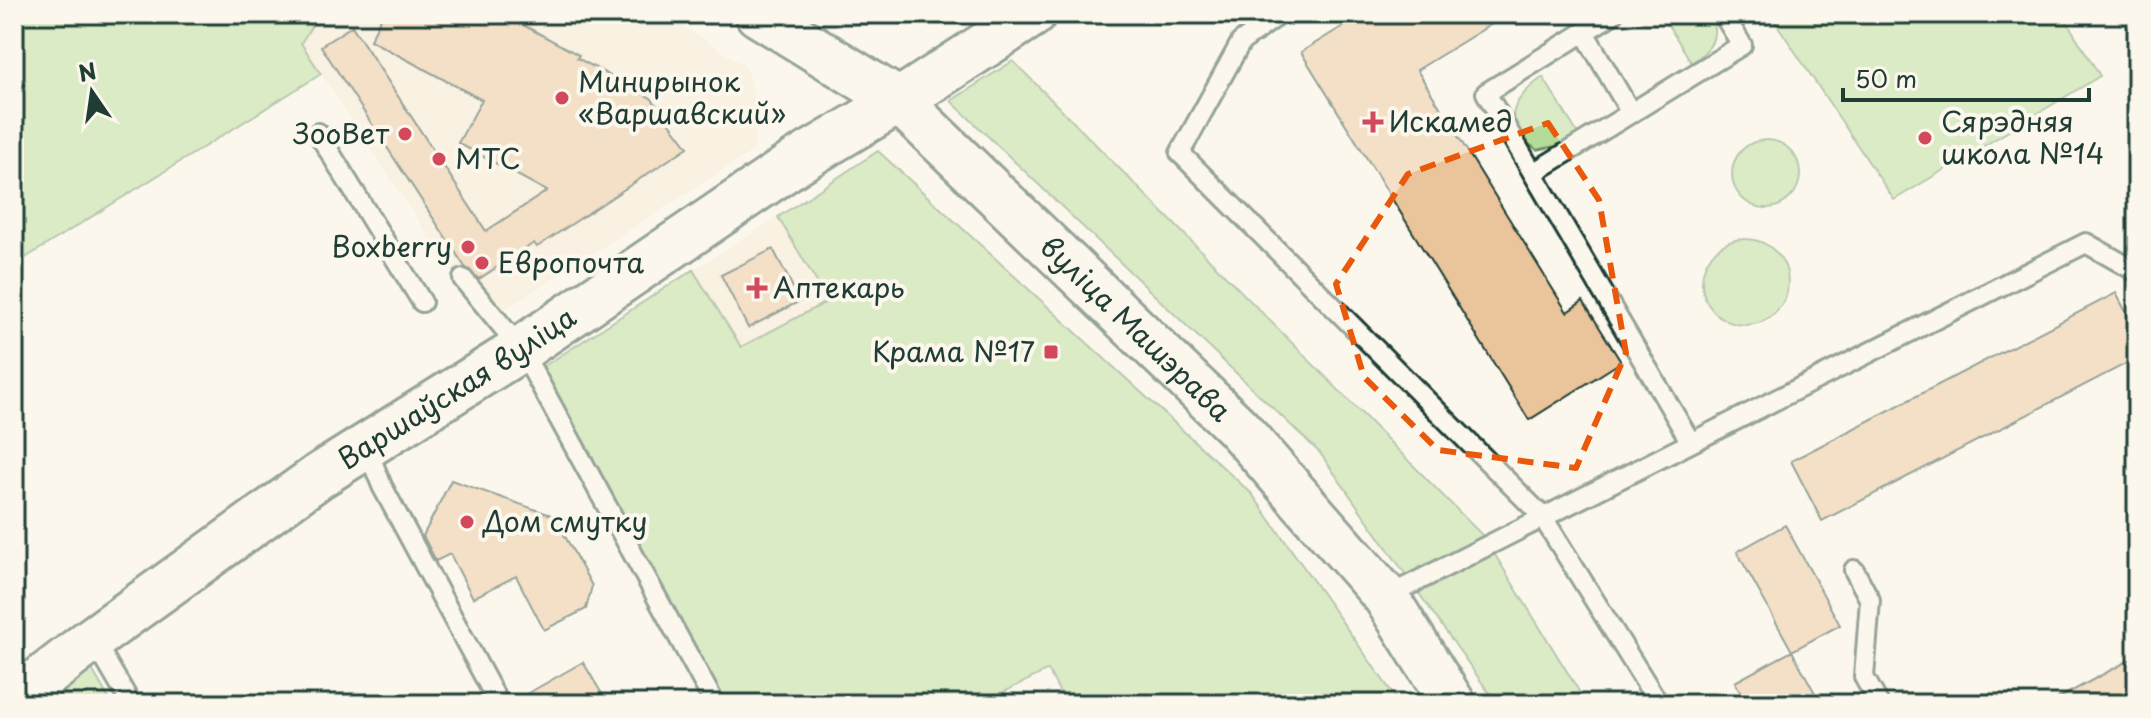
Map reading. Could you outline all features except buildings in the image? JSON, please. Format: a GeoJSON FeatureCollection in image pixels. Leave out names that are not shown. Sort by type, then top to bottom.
{"type":"FeatureCollection","features":[{"type":"Feature","properties":{"kind":"street","name":"вуліца Машэрава"},"geometry":{"type":"LineString","coordinates":[[758,14],[899,101],[1237,427],[1386,597],[1453,704]]}},
{"type":"Feature","properties":{"kind":"street","name":"Варшаўская вуліца"},"geometry":{"type":"LineString","coordinates":[[14,700],[93,639],[319,476],[521,349],[796,162],[899,101],[1033,14]]}},
{"type":"Feature","properties":{"kind":"lane"},"geometry":{"type":"LineString","coordinates":[[1280,14],[1241,42],[1180,153],[1542,516],[1654,696]]}},
{"type":"Feature","properties":{"kind":"lane"},"geometry":{"type":"LineString","coordinates":[[1613,14],[1486,93],[1690,441]]}},
{"type":"Feature","properties":{"kind":"lane"},"geometry":{"type":"LineString","coordinates":[[1533,173],[1742,45],[1723,14]]}},
{"type":"Feature","properties":{"kind":"lane"},"geometry":{"type":"LineString","coordinates":[[1584,32],[1631,113]]}},
{"type":"Feature","properties":{"kind":"lane"},"geometry":{"type":"LineString","coordinates":[[318,133],[422,302]]}},
{"type":"Feature","properties":{"kind":"lane"},"geometry":{"type":"LineString","coordinates":[[1386,597],[2086,243],[2137,272]]}},
{"type":"Feature","properties":{"kind":"lane"},"geometry":{"type":"LineString","coordinates":[[463,279],[521,349],[715,704]]}},
{"type":"Feature","properties":{"kind":"lane"},"geometry":{"type":"LineString","coordinates":[[366,446],[382,486],[499,704]]}},
{"type":"Feature","properties":{"kind":"lane"},"geometry":{"type":"LineString","coordinates":[[1854,570],[1870,600],[1864,677],[1879,704]]}},
{"type":"Feature","properties":{"kind":"lane"},"geometry":{"type":"LineString","coordinates":[[93,639],[131,704]]}},
{"type":"Feature","properties":{"kind":"highlighted area"},"geometry":{"type":"Polygon","coordinates":[[[1548,123],[1599,200],[1626,353],[1576,468],[1438,450],[1364,377],[1336,284],[1408,174],[1548,123]]]}},
{"type":"Feature","properties":{"kind":"shaded area"},"geometry":{"type":"Polygon","coordinates":[[[319,14],[664,14],[746,67],[757,108],[753,151],[485,322],[301,43],[319,14]]]}},
{"type":"Feature","properties":{"kind":"shaded area"},"geometry":{"type":"Polygon","coordinates":[[[778,217],[828,301],[741,347],[693,270],[778,217]]]}},
{"type":"Feature","properties":{"kind":"green space"},"geometry":{"type":"Polygon","coordinates":[[[14,14],[319,14],[301,43],[321,74],[14,265],[14,14]]]}},
{"type":"Feature","properties":{"kind":"green space"},"geometry":{"type":"Polygon","coordinates":[[[1661,14],[1711,14],[1714,37],[1705,53],[1692,63],[1661,14]]]}},
{"type":"Feature","properties":{"kind":"green space","name":"Сярэдняя школа №14"},"geometry":{"type":"Polygon","coordinates":[[[1770,14],[2062,14],[2100,76],[1894,200],[1770,14]]]}},
{"type":"Feature","properties":{"kind":"green space"},"geometry":{"type":"Polygon","coordinates":[[[1013,61],[1484,537],[1587,704],[1497,704],[1320,453],[951,101],[1013,61]]]}},
{"type":"Feature","properties":{"kind":"green space"},"geometry":{"type":"Polygon","coordinates":[[[1543,77],[1578,134],[1560,145],[1537,150],[1518,135],[1513,115],[1519,100],[1543,77]]]}},
{"type":"Feature","properties":{"kind":"green space"},"geometry":{"type":"Polygon","coordinates":[[[1766,140],[1790,150],[1800,174],[1790,198],[1766,208],[1742,198],[1732,174],[1742,150],[1766,140]]]}},
{"type":"Feature","properties":{"kind":"green space"},"geometry":{"type":"Polygon","coordinates":[[[878,151],[1252,494],[1400,704],[1066,704],[1048,670],[980,704],[718,704],[535,372],[693,270],[741,347],[828,301],[778,217],[878,151]]]}},
{"type":"Feature","properties":{"kind":"green space"},"geometry":{"type":"Polygon","coordinates":[[[1745,239],[1762,242],[1776,251],[1785,265],[1788,282],[1785,299],[1776,313],[1762,322],[1745,325],[1728,322],[1714,313],[1705,299],[1702,282],[1705,265],[1714,251],[1728,242],[1745,239]]]}},
{"type":"Feature","properties":{"kind":"green space"},"geometry":{"type":"Polygon","coordinates":[[[82,652],[112,704],[23,704],[82,652]]]}},
{"type":"Feature","properties":{"kind":"place","name":"Минирынок «Варшавский»"},"geometry":{"type":"Point","coordinates":[562,98]}},
{"type":"Feature","properties":{"kind":"place","name":"Искамед"},"geometry":{"type":"Point","coordinates":[1373,122]}},
{"type":"Feature","properties":{"kind":"place","name":"ЗооВет"},"geometry":{"type":"Point","coordinates":[405,134]}},
{"type":"Feature","properties":{"kind":"place","name":"Сярэдняя школа №14"},"geometry":{"type":"Point","coordinates":[1925,138]}},
{"type":"Feature","properties":{"kind":"place","name":"МТС"},"geometry":{"type":"Point","coordinates":[439,159]}},
{"type":"Feature","properties":{"kind":"place","name":"Boxberry"},"geometry":{"type":"Point","coordinates":[468,247]}},
{"type":"Feature","properties":{"kind":"place","name":"Европочта"},"geometry":{"type":"Point","coordinates":[482,263]}},
{"type":"Feature","properties":{"kind":"place","name":"Аптекарь"},"geometry":{"type":"Point","coordinates":[757,288]}},
{"type":"Feature","properties":{"kind":"place","name":"Крама №17"},"geometry":{"type":"Point","coordinates":[1051,352]}},
{"type":"Feature","properties":{"kind":"place","name":"Дом смутку"},"geometry":{"type":"Point","coordinates":[467,522]}}]}
